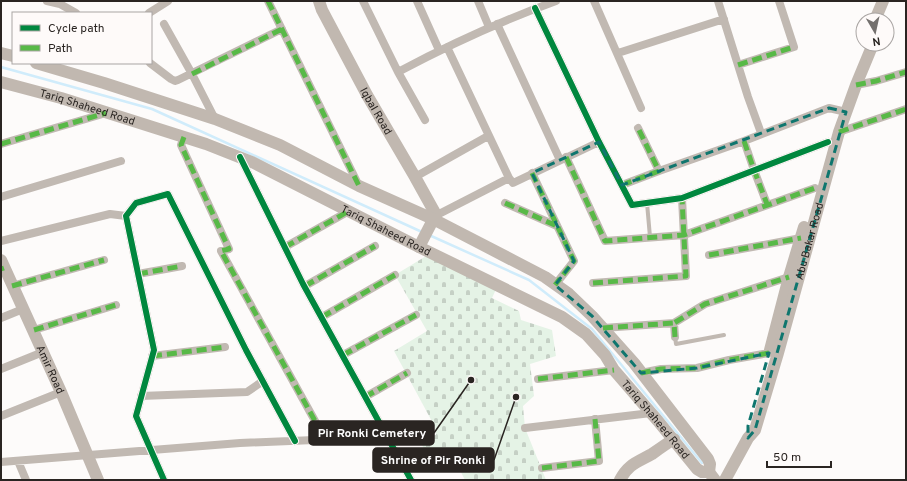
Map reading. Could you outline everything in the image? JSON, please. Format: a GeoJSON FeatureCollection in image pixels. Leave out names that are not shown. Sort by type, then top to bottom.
{"type":"FeatureCollection","features":[{"type":"Feature","properties":{"kind":"main road","name":"Iqbal Road"},"geometry":{"type":"LineString","coordinates":[[319,1],[322,10],[367,95],[435,213],[433,220]]}},
{"type":"Feature","properties":{"kind":"main road"},"geometry":{"type":"LineString","coordinates":[[878,12],[883,1]]}},
{"type":"Feature","properties":{"kind":"main road"},"geometry":{"type":"LineString","coordinates":[[886,12],[891,1]]}},
{"type":"Feature","properties":{"kind":"main road","name":"Abu Bakar Road"},"geometry":{"type":"LineString","coordinates":[[725,480],[748,438],[755,430],[839,132],[843,111],[862,52]]}},
{"type":"Feature","properties":{"kind":"main road","name":"Abu Bakar Road"},"geometry":{"type":"LineString","coordinates":[[748,438],[748,426],[828,142],[856,85],[870,52]]}},
{"type":"Feature","properties":{"kind":"main road"},"geometry":{"type":"LineString","coordinates":[[1,53],[12,56]]}},
{"type":"Feature","properties":{"kind":"main road","name":"Tariq Shaheed Road"},"geometry":{"type":"LineString","coordinates":[[39,64],[104,83],[214,119],[280,145],[359,186],[433,220],[545,277],[569,294],[603,328],[641,372],[708,460],[712,476]]}},
{"type":"Feature","properties":{"kind":"main road","name":"Tariq Shaheed Road"},"geometry":{"type":"LineString","coordinates":[[1,82],[61,98],[184,137],[240,157],[562,317],[586,334],[605,355],[614,370],[674,439],[697,469],[712,476]]}},
{"type":"Feature","properties":{"kind":"main road"},"geometry":{"type":"LineString","coordinates":[[420,246],[433,220]]}},
{"type":"Feature","properties":{"kind":"main road","name":"Amir Road"},"geometry":{"type":"LineString","coordinates":[[2,266],[34,330],[98,480]]}},
{"type":"Feature","properties":{"kind":"main road"},"geometry":{"type":"LineString","coordinates":[[620,480],[623,474],[634,463],[650,455],[674,439]]}},
{"type":"Feature","properties":{"kind":"street"},"geometry":{"type":"LineString","coordinates":[[47,1],[60,4],[74,12]]}},
{"type":"Feature","properties":{"kind":"street"},"geometry":{"type":"LineString","coordinates":[[151,12],[168,1]]}},
{"type":"Feature","properties":{"kind":"street"},"geometry":{"type":"LineString","coordinates":[[268,1],[359,186]]}},
{"type":"Feature","properties":{"kind":"street"},"geometry":{"type":"LineString","coordinates":[[363,1],[398,72],[425,120]]}},
{"type":"Feature","properties":{"kind":"street"},"geometry":{"type":"LineString","coordinates":[[418,1],[509,178],[513,182],[599,142]]}},
{"type":"Feature","properties":{"kind":"street"},"geometry":{"type":"LineString","coordinates":[[478,1],[493,26],[605,241],[684,235],[815,188]]}},
{"type":"Feature","properties":{"kind":"street"},"geometry":{"type":"LineString","coordinates":[[398,72],[443,48],[535,8],[556,1]]}},
{"type":"Feature","properties":{"kind":"street"},"geometry":{"type":"LineString","coordinates":[[594,1],[641,108]]}},
{"type":"Feature","properties":{"kind":"street"},"geometry":{"type":"LineString","coordinates":[[718,1],[761,134]]}},
{"type":"Feature","properties":{"kind":"street"},"geometry":{"type":"LineString","coordinates":[[738,65],[794,47],[779,1]]}},
{"type":"Feature","properties":{"kind":"street"},"geometry":{"type":"LineString","coordinates":[[535,8],[599,142],[632,205],[682,198],[828,142]]}},
{"type":"Feature","properties":{"kind":"street"},"geometry":{"type":"LineString","coordinates":[[618,53],[724,19]]}},
{"type":"Feature","properties":{"kind":"street"},"geometry":{"type":"LineString","coordinates":[[164,24],[192,74],[214,119]]}},
{"type":"Feature","properties":{"kind":"street"},"geometry":{"type":"LineString","coordinates":[[151,64],[174,81],[192,74],[282,29]]}},
{"type":"Feature","properties":{"kind":"street"},"geometry":{"type":"LineString","coordinates":[[856,85],[906,72]]}},
{"type":"Feature","properties":{"kind":"street"},"geometry":{"type":"LineString","coordinates":[[622,185],[658,170],[744,141],[829,108],[843,111]]}},
{"type":"Feature","properties":{"kind":"street"},"geometry":{"type":"LineString","coordinates":[[839,132],[906,109]]}},
{"type":"Feature","properties":{"kind":"street"},"geometry":{"type":"LineString","coordinates":[[1,144],[106,113]]}},
{"type":"Feature","properties":{"kind":"street"},"geometry":{"type":"LineString","coordinates":[[638,128],[658,170]]}},
{"type":"Feature","properties":{"kind":"street"},"geometry":{"type":"LineString","coordinates":[[415,176],[488,136]]}},
{"type":"Feature","properties":{"kind":"street"},"geometry":{"type":"LineString","coordinates":[[184,137],[181,145],[229,249],[221,251],[325,439]]}},
{"type":"Feature","properties":{"kind":"street"},"geometry":{"type":"LineString","coordinates":[[744,141],[767,204]]}},
{"type":"Feature","properties":{"kind":"street"},"geometry":{"type":"LineString","coordinates":[[240,157],[305,286],[411,480]]}},
{"type":"Feature","properties":{"kind":"street"},"geometry":{"type":"LineString","coordinates":[[1,197],[121,161]]}},
{"type":"Feature","properties":{"kind":"street"},"geometry":{"type":"LineString","coordinates":[[532,174],[574,261],[555,285]]}},
{"type":"Feature","properties":{"kind":"street"},"geometry":{"type":"LineString","coordinates":[[433,220],[509,178]]}},
{"type":"Feature","properties":{"kind":"street"},"geometry":{"type":"LineString","coordinates":[[164,480],[136,416],[154,350],[126,216],[136,203],[168,194],[295,441]]}},
{"type":"Feature","properties":{"kind":"street"},"geometry":{"type":"LineString","coordinates":[[593,283],[686,276],[682,198]]}},
{"type":"Feature","properties":{"kind":"street"},"geometry":{"type":"LineString","coordinates":[[505,203],[557,226]]}},
{"type":"Feature","properties":{"kind":"street"},"geometry":{"type":"LineString","coordinates":[[285,247],[349,211]]}},
{"type":"Feature","properties":{"kind":"street"},"geometry":{"type":"LineString","coordinates":[[1,241],[110,214],[126,216]]}},
{"type":"Feature","properties":{"kind":"street"},"geometry":{"type":"LineString","coordinates":[[709,255],[802,238]]}},
{"type":"Feature","properties":{"kind":"street"},"geometry":{"type":"LineString","coordinates":[[305,286],[375,246]]}},
{"type":"Feature","properties":{"kind":"street"},"geometry":{"type":"LineString","coordinates":[[12,286],[104,260]]}},
{"type":"Feature","properties":{"kind":"street"},"geometry":{"type":"LineString","coordinates":[[138,274],[182,266]]}},
{"type":"Feature","properties":{"kind":"street"},"geometry":{"type":"LineString","coordinates":[[322,317],[395,275]]}},
{"type":"Feature","properties":{"kind":"street"},"geometry":{"type":"LineString","coordinates":[[603,328],[674,323],[705,304],[790,277]]}},
{"type":"Feature","properties":{"kind":"street"},"geometry":{"type":"LineString","coordinates":[[34,330],[116,305]]}},
{"type":"Feature","properties":{"kind":"street"},"geometry":{"type":"LineString","coordinates":[[1,318],[23,309]]}},
{"type":"Feature","properties":{"kind":"street"},"geometry":{"type":"LineString","coordinates":[[343,355],[416,314]]}},
{"type":"Feature","properties":{"kind":"street"},"geometry":{"type":"LineString","coordinates":[[674,323],[675,337]]}},
{"type":"Feature","properties":{"kind":"street"},"geometry":{"type":"LineString","coordinates":[[152,356],[225,347]]}},
{"type":"Feature","properties":{"kind":"street"},"geometry":{"type":"LineString","coordinates":[[1,369],[43,352]]}},
{"type":"Feature","properties":{"kind":"street"},"geometry":{"type":"LineString","coordinates":[[641,372],[661,369],[697,368],[729,360],[769,353]]}},
{"type":"Feature","properties":{"kind":"street"},"geometry":{"type":"LineString","coordinates":[[538,379],[614,370]]}},
{"type":"Feature","properties":{"kind":"street"},"geometry":{"type":"LineString","coordinates":[[365,397],[407,373]]}},
{"type":"Feature","properties":{"kind":"street"},"geometry":{"type":"LineString","coordinates":[[141,396],[247,392],[263,381]]}},
{"type":"Feature","properties":{"kind":"street"},"geometry":{"type":"LineString","coordinates":[[1,416],[61,392]]}},
{"type":"Feature","properties":{"kind":"street"},"geometry":{"type":"LineString","coordinates":[[525,428],[651,413]]}},
{"type":"Feature","properties":{"kind":"street"},"geometry":{"type":"LineString","coordinates":[[542,468],[599,461],[595,420]]}},
{"type":"Feature","properties":{"kind":"street"},"geometry":{"type":"LineString","coordinates":[[1,462],[151,449],[387,437]]}},
{"type":"Feature","properties":{"kind":"street"},"geometry":{"type":"LineString","coordinates":[[18,461],[26,480]]}},
{"type":"Feature","properties":{"kind":"lane"},"geometry":{"type":"LineString","coordinates":[[647,203],[650,238]]}},
{"type":"Feature","properties":{"kind":"lane"},"geometry":{"type":"LineString","coordinates":[[675,337],[676,344],[724,335]]}},
{"type":"Feature","properties":{"kind":"highlighted area"},"geometry":{"type":"Polygon","coordinates":[[[829,108],[846,112],[755,430],[748,438],[748,426],[769,353],[697,368],[641,373],[592,316],[555,285],[574,261],[532,173],[599,142],[622,185],[829,108]]]}},
{"type":"Feature","properties":{"kind":"green space"},"geometry":{"type":"Polygon","coordinates":[[[431,253],[498,285],[492,298],[519,311],[521,320],[552,330],[556,356],[530,364],[534,396],[523,406],[525,428],[546,480],[465,480],[450,451],[430,461],[418,437],[436,435],[435,427],[394,351],[427,331],[395,275],[431,253]]]}},
{"type":"Feature","properties":{"kind":"waterway"},"geometry":{"type":"LineString","coordinates":[[1,67],[152,109],[422,232]]}},
{"type":"Feature","properties":{"kind":"waterway"},"geometry":{"type":"LineString","coordinates":[[429,235],[529,280],[592,329],[702,463]]}},
{"type":"Feature","properties":{"kind":"marked path"},"geometry":{"type":"LineString","coordinates":[[268,1],[359,186]]}},
{"type":"Feature","properties":{"kind":"marked path"},"geometry":{"type":"LineString","coordinates":[[192,74],[282,29]]}},
{"type":"Feature","properties":{"kind":"marked path"},"geometry":{"type":"LineString","coordinates":[[738,65],[794,47]]}},
{"type":"Feature","properties":{"kind":"marked path"},"geometry":{"type":"LineString","coordinates":[[856,85],[906,72]]}},
{"type":"Feature","properties":{"kind":"marked path"},"geometry":{"type":"LineString","coordinates":[[839,132],[906,109]]}},
{"type":"Feature","properties":{"kind":"marked path"},"geometry":{"type":"LineString","coordinates":[[1,144],[106,113]]}},
{"type":"Feature","properties":{"kind":"marked path"},"geometry":{"type":"LineString","coordinates":[[622,185],[659,171],[638,128]]}},
{"type":"Feature","properties":{"kind":"marked path"},"geometry":{"type":"LineString","coordinates":[[184,137],[181,145],[229,249],[221,251],[325,439]]}},
{"type":"Feature","properties":{"kind":"marked path"},"geometry":{"type":"LineString","coordinates":[[744,141],[767,204]]}},
{"type":"Feature","properties":{"kind":"marked path"},"geometry":{"type":"LineString","coordinates":[[566,157],[605,241],[684,235],[815,188]]}},
{"type":"Feature","properties":{"kind":"marked path"},"geometry":{"type":"LineString","coordinates":[[532,173],[574,261],[555,285]]}},
{"type":"Feature","properties":{"kind":"marked path"},"geometry":{"type":"LineString","coordinates":[[593,283],[686,276],[682,198]]}},
{"type":"Feature","properties":{"kind":"marked path"},"geometry":{"type":"LineString","coordinates":[[505,203],[557,226]]}},
{"type":"Feature","properties":{"kind":"marked path"},"geometry":{"type":"LineString","coordinates":[[285,247],[349,211]]}},
{"type":"Feature","properties":{"kind":"marked path"},"geometry":{"type":"LineString","coordinates":[[709,255],[801,238]]}},
{"type":"Feature","properties":{"kind":"marked path"},"geometry":{"type":"LineString","coordinates":[[305,286],[375,246]]}},
{"type":"Feature","properties":{"kind":"marked path"},"geometry":{"type":"LineString","coordinates":[[12,286],[104,260]]}},
{"type":"Feature","properties":{"kind":"marked path"},"geometry":{"type":"LineString","coordinates":[[138,274],[182,266]]}},
{"type":"Feature","properties":{"kind":"marked path"},"geometry":{"type":"LineString","coordinates":[[322,317],[395,275]]}},
{"type":"Feature","properties":{"kind":"marked path"},"geometry":{"type":"LineString","coordinates":[[675,337],[674,323],[705,304],[789,277]]}},
{"type":"Feature","properties":{"kind":"marked path"},"geometry":{"type":"LineString","coordinates":[[34,330],[116,305]]}},
{"type":"Feature","properties":{"kind":"marked path"},"geometry":{"type":"LineString","coordinates":[[343,355],[416,315]]}},
{"type":"Feature","properties":{"kind":"marked path"},"geometry":{"type":"LineString","coordinates":[[603,328],[674,323]]}},
{"type":"Feature","properties":{"kind":"marked path"},"geometry":{"type":"LineString","coordinates":[[152,356],[225,347]]}},
{"type":"Feature","properties":{"kind":"marked path"},"geometry":{"type":"LineString","coordinates":[[641,373],[661,369],[697,368],[729,360],[769,353]]}},
{"type":"Feature","properties":{"kind":"marked path"},"geometry":{"type":"LineString","coordinates":[[538,379],[614,370]]}},
{"type":"Feature","properties":{"kind":"marked path"},"geometry":{"type":"LineString","coordinates":[[365,397],[407,373]]}},
{"type":"Feature","properties":{"kind":"marked path"},"geometry":{"type":"LineString","coordinates":[[542,468],[599,461],[595,419]]}},
{"type":"Feature","properties":{"kind":"cycle path"},"geometry":{"type":"LineString","coordinates":[[535,8],[599,142],[632,205],[682,198],[828,142]]}},
{"type":"Feature","properties":{"kind":"cycle path"},"geometry":{"type":"LineString","coordinates":[[240,157],[303,284],[411,480]]}},
{"type":"Feature","properties":{"kind":"cycle path"},"geometry":{"type":"LineString","coordinates":[[164,480],[136,416],[154,350],[126,216],[136,203],[168,194],[246,350],[295,441]]}},
{"type":"Feature","properties":{"kind":"place","name":"Pir Ronki Cemetery"},"geometry":{"type":"Point","coordinates":[471,380]}},
{"type":"Feature","properties":{"kind":"place","name":"Shrine of Pir Ronki"},"geometry":{"type":"Point","coordinates":[516,397]}}]}
